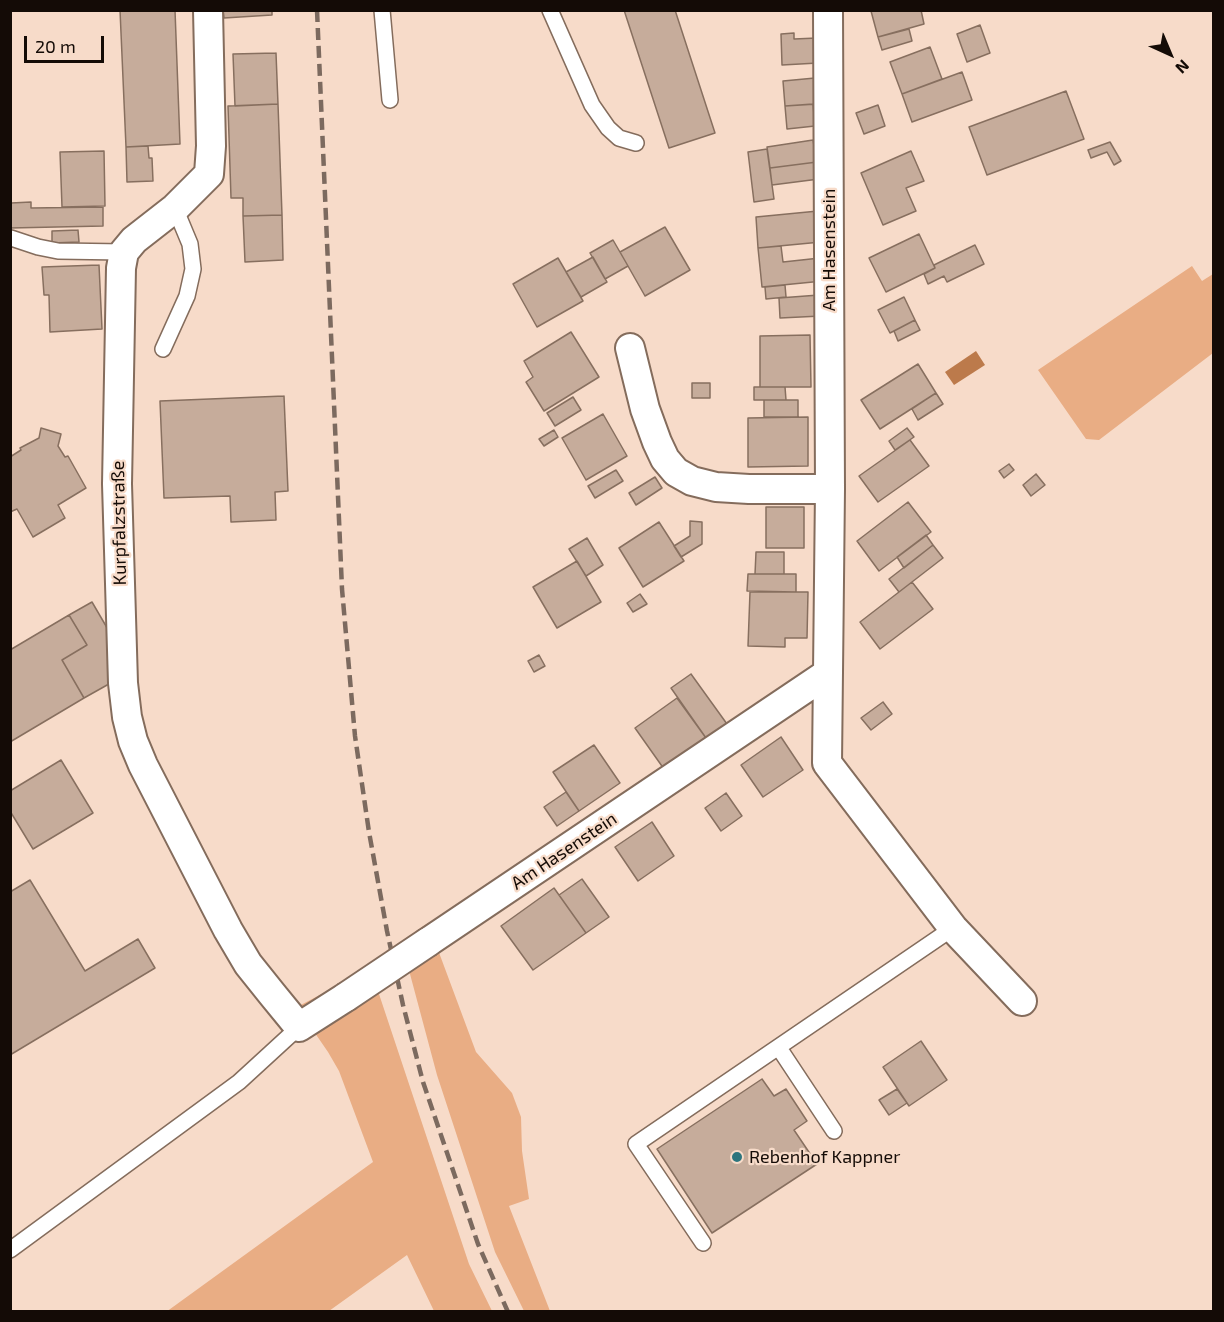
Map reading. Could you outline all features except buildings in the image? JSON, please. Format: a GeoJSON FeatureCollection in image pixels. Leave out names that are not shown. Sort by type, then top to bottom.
{"type":"FeatureCollection","features":[{"type":"Feature","properties":{"kind":"street"},"geometry":{"type":"LineString","coordinates":[[124,252],[134,240],[176,208],[209,174],[211,147],[208,10]]}},
{"type":"Feature","properties":{"kind":"street","name":"Am Hasenstein"},"geometry":{"type":"LineString","coordinates":[[828,10],[830,489],[827,763],[953,928],[1023,1001]]}},
{"type":"Feature","properties":{"kind":"street","name":"Kurpfalzstraße"},"geometry":{"type":"LineString","coordinates":[[124,252],[119,289],[117,484],[123,683],[127,717],[133,741],[143,765],[228,930],[248,964],[299,1027]]}},
{"type":"Feature","properties":{"kind":"street"},"geometry":{"type":"LineString","coordinates":[[630,348],[645,409],[665,459],[676,472],[692,481],[716,487],[830,489]]}},
{"type":"Feature","properties":{"kind":"street","name":"Am Hasenstein"},"geometry":{"type":"LineString","coordinates":[[299,1027],[828,673]]}},
{"type":"Feature","properties":{"kind":"lane"},"geometry":{"type":"LineString","coordinates":[[382,10],[390,100]]}},
{"type":"Feature","properties":{"kind":"lane"},"geometry":{"type":"LineString","coordinates":[[550,10],[592,105],[608,128],[619,138],[636,142]]}},
{"type":"Feature","properties":{"kind":"lane"},"geometry":{"type":"LineString","coordinates":[[163,349],[187,296],[193,269],[190,244],[176,208]]}},
{"type":"Feature","properties":{"kind":"lane"},"geometry":{"type":"LineString","coordinates":[[11,238],[58,251],[124,252]]}},
{"type":"Feature","properties":{"kind":"lane"},"geometry":{"type":"LineString","coordinates":[[703,1243],[636,1144],[953,928]]}},
{"type":"Feature","properties":{"kind":"lane"},"geometry":{"type":"LineString","coordinates":[[10,1250],[239,1082],[299,1027]]}},
{"type":"Feature","properties":{"kind":"lane"},"geometry":{"type":"LineString","coordinates":[[779,1048],[834,1131]]}},
{"type":"Feature","properties":{"kind":"shaded area"},"geometry":{"type":"Polygon","coordinates":[[[1192,266],[1202,281],[1213,274],[1213,353],[1099,440],[1086,439],[1038,370],[1192,266]]]}},
{"type":"Feature","properties":{"kind":"shaded area"},"geometry":{"type":"Polygon","coordinates":[[[976,351],[985,365],[954,385],[945,372],[976,351]]]}},
{"type":"Feature","properties":{"kind":"shaded area"},"geometry":{"type":"Polygon","coordinates":[[[428,923],[476,1052],[512,1093],[521,1117],[522,1151],[529,1199],[509,1206],[550,1311],[524,1311],[495,1252],[437,1075],[403,940],[428,923]]]}},
{"type":"Feature","properties":{"kind":"shaded area"},"geometry":{"type":"Polygon","coordinates":[[[374,960],[378,991],[469,1264],[492,1311],[434,1311],[407,1255],[329,1311],[166,1312],[373,1162],[339,1071],[297,1007],[333,988],[374,960]]]}},
{"type":"Feature","properties":{"kind":"railway"},"geometry":{"type":"LineString","coordinates":[[317,10],[342,589],[355,736],[369,832],[387,931],[423,1082],[478,1244],[508,1312]]}},
{"type":"Feature","properties":{"kind":"place","name":"Rebenhof Kappner"},"geometry":{"type":"Point","coordinates":[737,1157]}}]}
